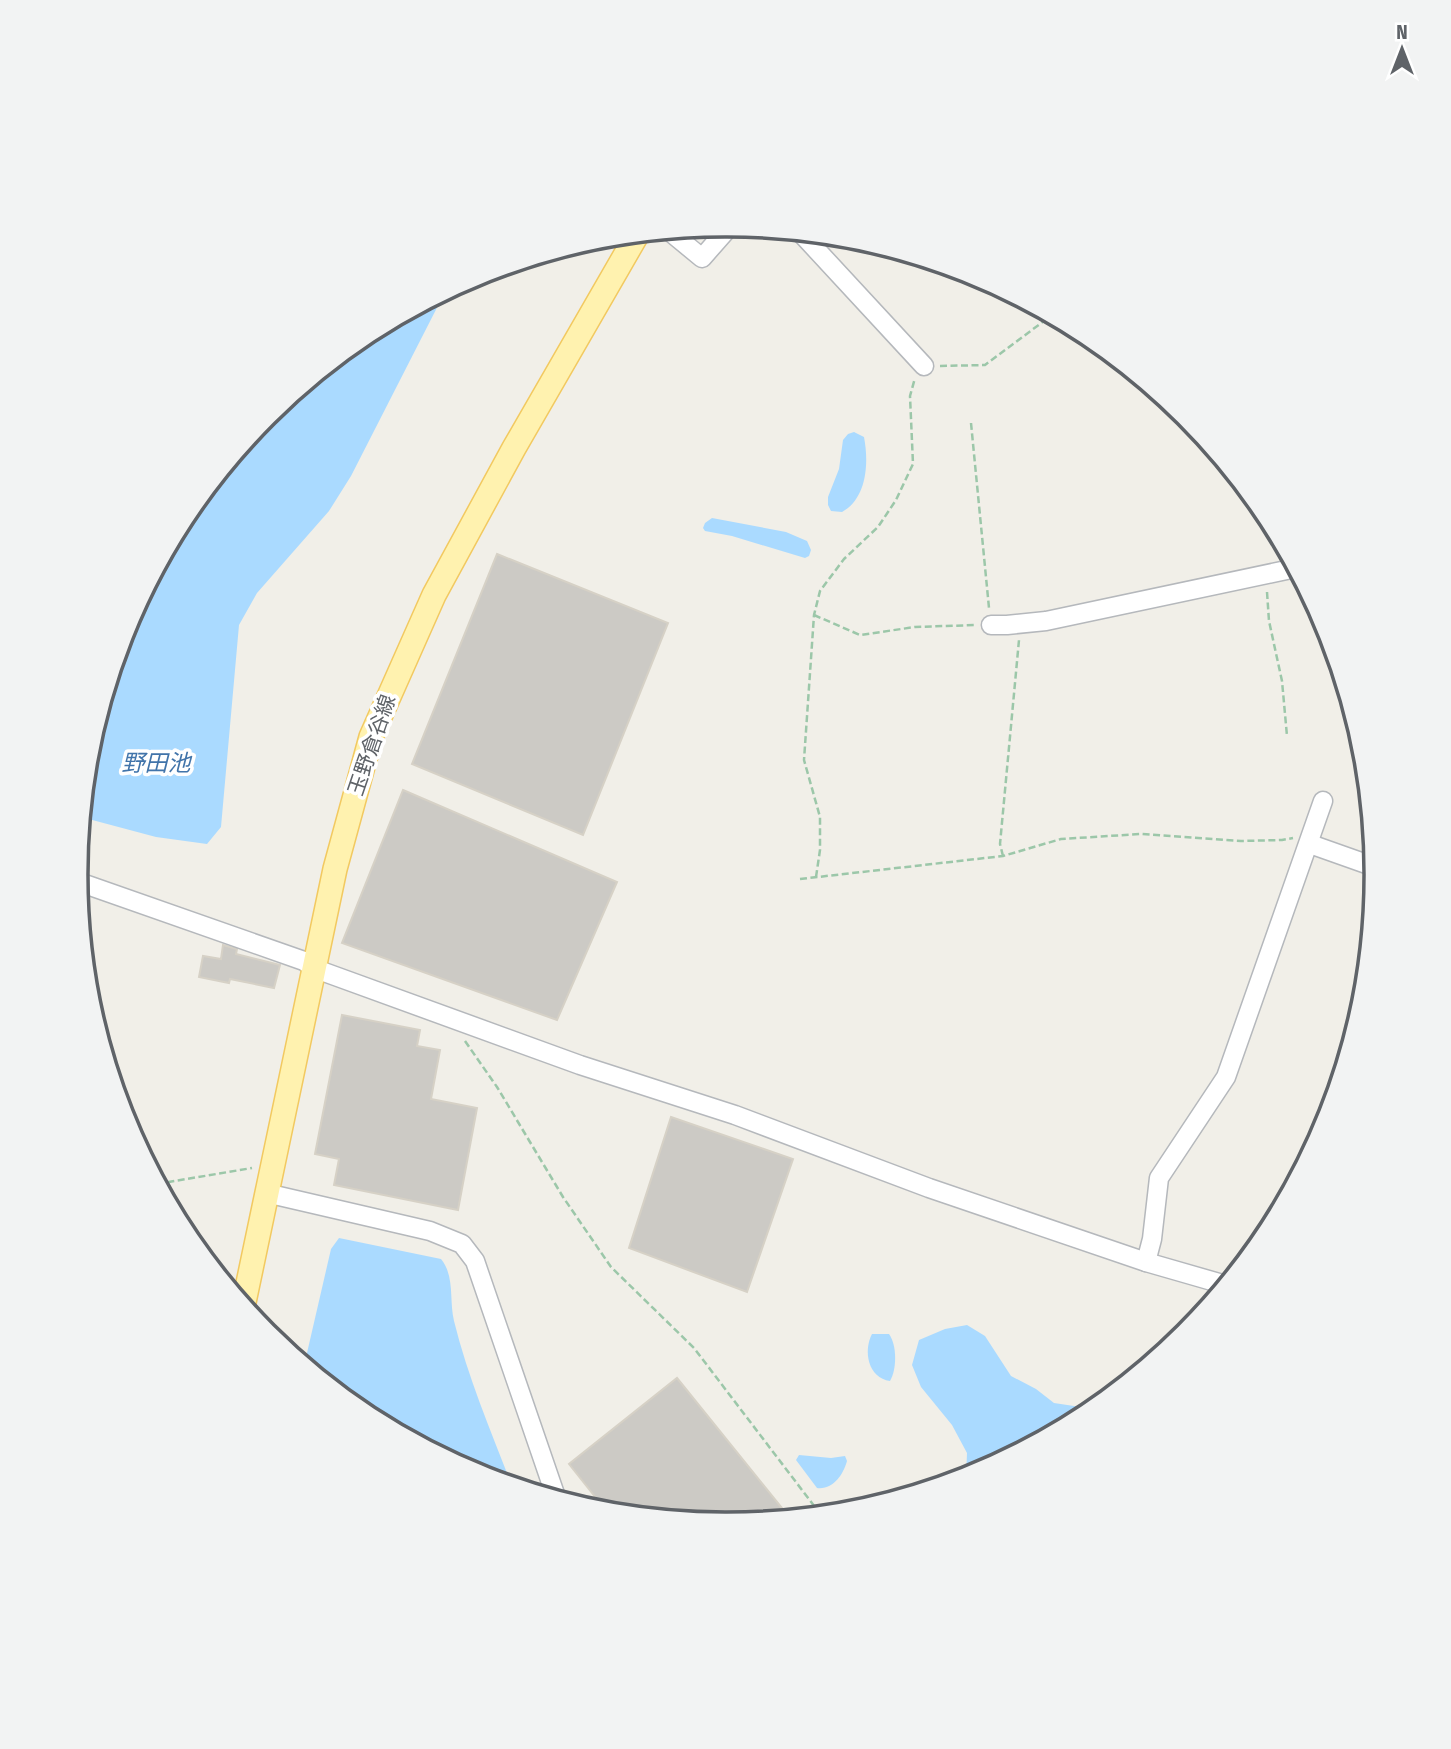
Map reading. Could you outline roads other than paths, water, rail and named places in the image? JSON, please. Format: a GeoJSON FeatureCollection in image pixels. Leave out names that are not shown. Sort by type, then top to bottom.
{"type":"FeatureCollection","features":[{"type":"Feature","properties":{"kind":"main road","name":"玉野倉谷線"},"geometry":{"type":"LineString","coordinates":[[246,1294],[335,869],[371,737],[434,594],[514,448],[632,244]]}},
{"type":"Feature","properties":{"kind":"street"},"geometry":{"type":"LineString","coordinates":[[678,239],[702,258],[721,236]]}},
{"type":"Feature","properties":{"kind":"street"},"geometry":{"type":"LineString","coordinates":[[809,242],[924,366]]}},
{"type":"Feature","properties":{"kind":"street"},"geometry":{"type":"LineString","coordinates":[[991,625],[1019,624],[1123,606],[1286,570]]}},
{"type":"Feature","properties":{"kind":"street"},"geometry":{"type":"LineString","coordinates":[[1146,1262],[1152,1239],[1159,1178],[1226,1077],[1323,801]]}},
{"type":"Feature","properties":{"kind":"street"},"geometry":{"type":"LineString","coordinates":[[1310,844],[1363,863]]}},
{"type":"Feature","properties":{"kind":"street"},"geometry":{"type":"LineString","coordinates":[[88,885],[304,961],[313,968],[580,1065],[735,1115],[929,1188],[1146,1262],[1216,1282]]}},
{"type":"Feature","properties":{"kind":"street"},"geometry":{"type":"LineString","coordinates":[[266,1194],[430,1231],[462,1244],[475,1261],[553,1489]]}},
{"type":"Feature","properties":{"kind":"water","name":"野田池"},"geometry":{"type":"Polygon","coordinates":[[[439,304],[351,476],[329,511],[257,593],[239,625],[221,827],[207,844],[156,837],[90,819],[109,709],[121,669],[153,592],[173,555],[219,486],[274,423],[337,368],[371,344],[439,304]]]}},
{"type":"Feature","properties":{"kind":"water"},"geometry":{"type":"Polygon","coordinates":[[[854,432],[864,437],[864,479],[857,498],[850,506],[842,512],[831,511],[828,497],[839,469],[843,440],[854,432]]]}},
{"type":"Feature","properties":{"kind":"water"},"geometry":{"type":"Polygon","coordinates":[[[712,518],[786,532],[807,541],[811,550],[809,556],[805,558],[732,536],[705,531],[705,523],[712,518]]]}},
{"type":"Feature","properties":{"kind":"water"},"geometry":{"type":"Polygon","coordinates":[[[339,1238],[441,1259],[450,1281],[454,1321],[466,1363],[507,1474],[443,1447],[406,1427],[337,1381],[306,1355],[331,1249],[339,1238]]]}},
{"type":"Feature","properties":{"kind":"water"},"geometry":{"type":"Polygon","coordinates":[[[967,1325],[985,1336],[1011,1376],[1036,1389],[1054,1403],[1078,1407],[1008,1447],[967,1465],[967,1453],[952,1425],[921,1387],[912,1365],[919,1340],[945,1329],[967,1325]]]}},
{"type":"Feature","properties":{"kind":"water"},"geometry":{"type":"Polygon","coordinates":[[[872,1334],[889,1334],[894,1344],[894,1370],[890,1381],[877,1375],[869,1363],[868,1348],[872,1334]]]}},
{"type":"Feature","properties":{"kind":"water"},"geometry":{"type":"Polygon","coordinates":[[[799,1455],[831,1458],[845,1456],[847,1461],[836,1481],[828,1487],[817,1488],[796,1460],[799,1455]]]}}]}
